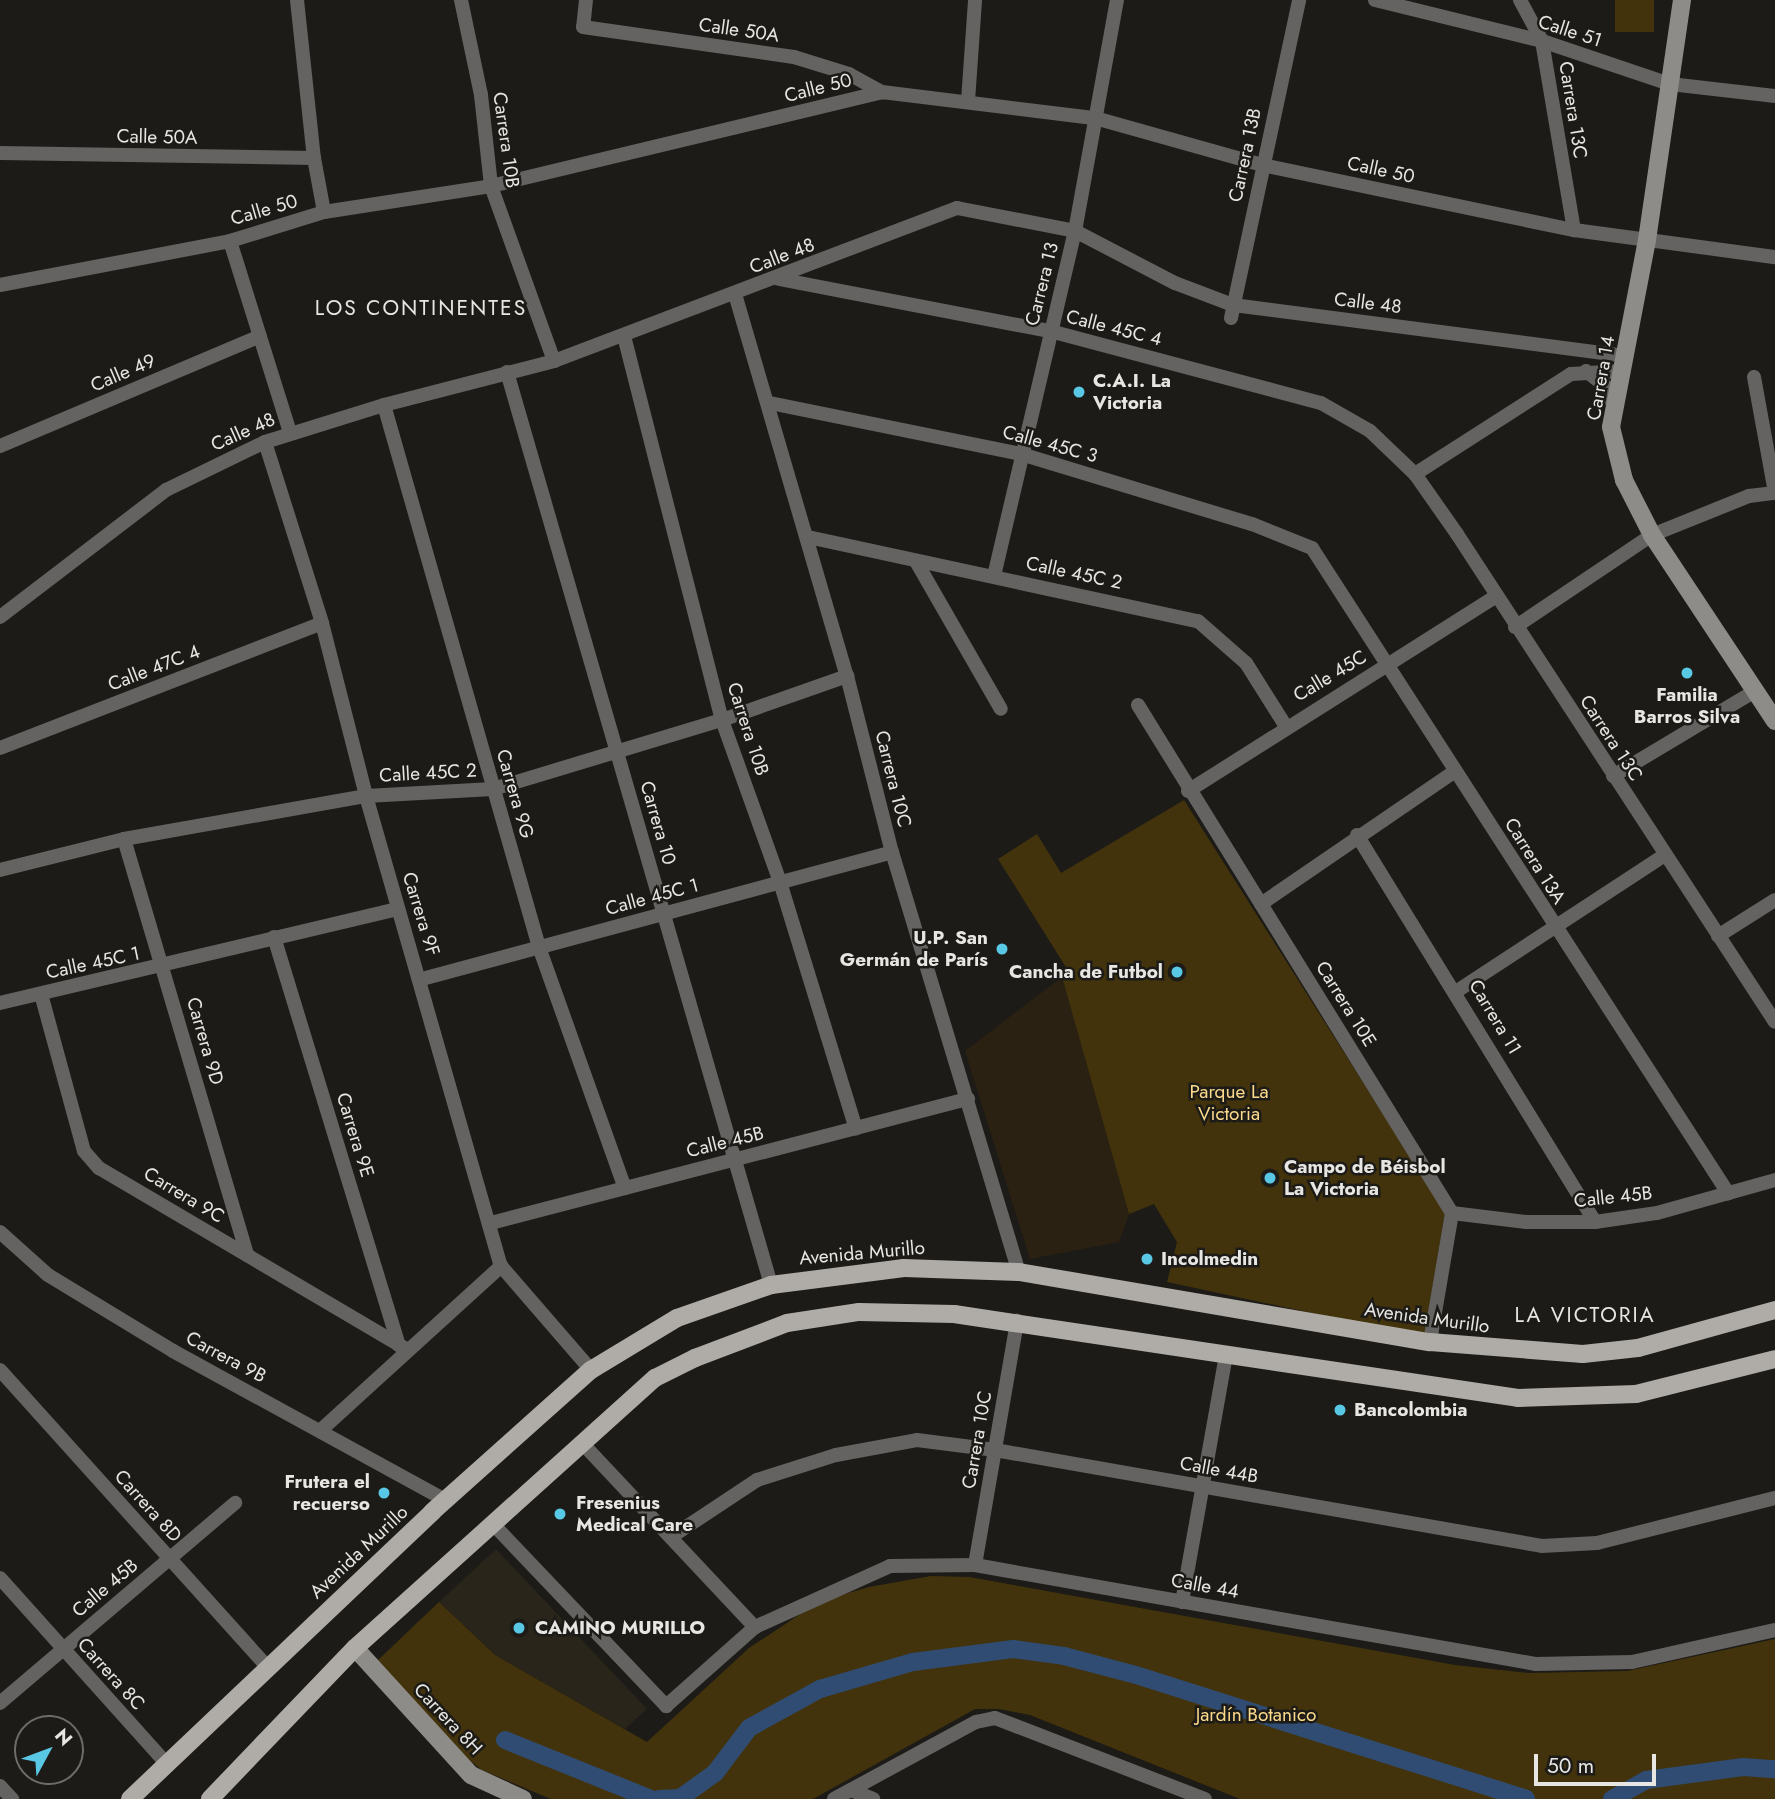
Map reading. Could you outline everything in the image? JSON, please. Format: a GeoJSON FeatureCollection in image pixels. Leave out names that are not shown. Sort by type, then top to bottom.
{"type":"FeatureCollection","features":[{"type":"Feature","properties":{"kind":"main road","name":"Avenida Murillo"},"geometry":{"type":"LineString","coordinates":[[130,1799],[445,1500],[591,1370],[677,1318],[771,1285],[904,1268],[1020,1272],[1430,1342],[1609,1353],[1775,1310]]}},
{"type":"Feature","properties":{"kind":"main road"},"geometry":{"type":"LineString","coordinates":[[210,1799],[355,1648],[655,1378],[695,1357],[787,1323],[907,1311],[1017,1321],[1487,1395],[1579,1399],[1687,1384],[1774,1362]]}},
{"type":"Feature","properties":{"kind":"street"},"geometry":{"type":"LineString","coordinates":[[296,0],[314,159],[324,212]]}},
{"type":"Feature","properties":{"kind":"street","name":"Carrera 10B"},"geometry":{"type":"LineString","coordinates":[[461,0],[481,95],[491,186],[554,361]]}},
{"type":"Feature","properties":{"kind":"street","name":"Calle 50A"},"geometry":{"type":"LineString","coordinates":[[586,0],[583,27],[794,57],[849,74],[882,92]]}},
{"type":"Feature","properties":{"kind":"street"},"geometry":{"type":"LineString","coordinates":[[968,101],[975,0]]}},
{"type":"Feature","properties":{"kind":"street","name":"Carrera 13"},"geometry":{"type":"LineString","coordinates":[[994,576],[1075,231],[1117,0]]}},
{"type":"Feature","properties":{"kind":"street","name":"Carrera 13B"},"geometry":{"type":"LineString","coordinates":[[1232,312],[1299,0]]}},
{"type":"Feature","properties":{"kind":"street","name":"Calle 51"},"geometry":{"type":"LineString","coordinates":[[1375,0],[1542,41],[1670,84],[1775,96]]}},
{"type":"Feature","properties":{"kind":"street","name":"Carrera 13C"},"geometry":{"type":"LineString","coordinates":[[1520,0],[1542,41],[1573,230]]}},
{"type":"Feature","properties":{"kind":"street","name":"Carrera 14"},"geometry":{"type":"LineString","coordinates":[[1682,0],[1647,240],[1611,427],[1624,480],[1652,536],[1775,722]]}},
{"type":"Feature","properties":{"kind":"street","name":"Calle 50"},"geometry":{"type":"LineString","coordinates":[[0,285],[230,240],[324,212],[491,186],[882,92],[1096,118],[1262,165],[1573,230],[1775,257]]}},
{"type":"Feature","properties":{"kind":"street","name":"Calle 50A"},"geometry":{"type":"LineString","coordinates":[[0,153],[314,159]]}},
{"type":"Feature","properties":{"kind":"street","name":"Calle 48"},"geometry":{"type":"LineString","coordinates":[[0,617],[166,490],[265,442],[290,432],[384,405],[554,361],[778,279],[957,208],[1075,231],[1232,312],[1624,364]]}},
{"type":"Feature","properties":{"kind":"street"},"geometry":{"type":"LineString","coordinates":[[230,240],[290,432]]}},
{"type":"Feature","properties":{"kind":"street","name":"Calle 45C 4"},"geometry":{"type":"LineString","coordinates":[[778,279],[1050,331],[1321,403],[1370,431],[1415,474]]}},
{"type":"Feature","properties":{"kind":"street","name":"Carrera 10C"},"geometry":{"type":"LineString","coordinates":[[735,294],[770,403],[808,537],[892,852],[1020,1272]]}},
{"type":"Feature","properties":{"kind":"street","name":"Calle 49"},"geometry":{"type":"LineString","coordinates":[[0,446],[260,336]]}},
{"type":"Feature","properties":{"kind":"street","name":"Carrera 10B"},"geometry":{"type":"LineString","coordinates":[[624,336],[722,720],[780,882],[856,1129]]}},
{"type":"Feature","properties":{"kind":"street"},"geometry":{"type":"LineString","coordinates":[[1415,474],[1571,374],[1624,364]]}},
{"type":"Feature","properties":{"kind":"street"},"geometry":{"type":"LineString","coordinates":[[1584,371],[1605,386],[1615,408]]}},
{"type":"Feature","properties":{"kind":"street","name":"Carrera 10"},"geometry":{"type":"LineString","coordinates":[[507,372],[771,1285]]}},
{"type":"Feature","properties":{"kind":"street"},"geometry":{"type":"LineString","coordinates":[[1515,627],[1652,536],[1749,496],[1775,492],[1754,377]]}},
{"type":"Feature","properties":{"kind":"street","name":"Calle 45C 3"},"geometry":{"type":"LineString","coordinates":[[770,403],[1021,454],[1252,524],[1312,548]]}},
{"type":"Feature","properties":{"kind":"street","name":"Carrera 9G"},"geometry":{"type":"LineString","coordinates":[[384,405],[540,947],[625,1188]]}},
{"type":"Feature","properties":{"kind":"street","name":"Carrera 9F"},"geometry":{"type":"LineString","coordinates":[[265,442],[323,623],[366,796],[398,909],[422,979],[501,1266],[591,1370]]}},
{"type":"Feature","properties":{"kind":"street","name":"Carrera 13C"},"geometry":{"type":"LineString","coordinates":[[1415,474],[1775,1022]]}},
{"type":"Feature","properties":{"kind":"street","name":"Calle 45C 2"},"geometry":{"type":"LineString","coordinates":[[808,537],[917,563],[994,576],[1198,621],[1246,663],[1285,725]]}},
{"type":"Feature","properties":{"kind":"street","name":"Carrera 13A"},"geometry":{"type":"LineString","coordinates":[[1312,548],[1728,1193]]}},
{"type":"Feature","properties":{"kind":"street"},"geometry":{"type":"LineString","coordinates":[[917,563],[1001,709]]}},
{"type":"Feature","properties":{"kind":"street","name":"Calle 45C"},"geometry":{"type":"LineString","coordinates":[[1188,791],[1285,725],[1495,597]]}},
{"type":"Feature","properties":{"kind":"street","name":"Calle 47C 4"},"geometry":{"type":"LineString","coordinates":[[0,748],[323,623]]}},
{"type":"Feature","properties":{"kind":"street","name":"Calle 45C 2"},"geometry":{"type":"LineString","coordinates":[[0,870],[124,839],[366,796],[493,789],[722,720],[847,676]]}},
{"type":"Feature","properties":{"kind":"street"},"geometry":{"type":"LineString","coordinates":[[1613,776],[1755,691]]}},
{"type":"Feature","properties":{"kind":"street","name":"Carrera 10E"},"geometry":{"type":"LineString","coordinates":[[1138,705],[1188,791],[1452,1213]]}},
{"type":"Feature","properties":{"kind":"street"},"geometry":{"type":"LineString","coordinates":[[1261,904],[1357,835],[1455,771]]}},
{"type":"Feature","properties":{"kind":"street","name":"Carrera 11"},"geometry":{"type":"LineString","coordinates":[[1357,835],[1457,991],[1595,1222]]}},
{"type":"Feature","properties":{"kind":"street","name":"Carrera 9D"},"geometry":{"type":"LineString","coordinates":[[124,839],[247,1255]]}},
{"type":"Feature","properties":{"kind":"street","name":"Calle 45C 1"},"geometry":{"type":"LineString","coordinates":[[422,979],[892,852]]}},
{"type":"Feature","properties":{"kind":"street"},"geometry":{"type":"LineString","coordinates":[[1457,991],[1553,925],[1665,855]]}},
{"type":"Feature","properties":{"kind":"street"},"geometry":{"type":"LineString","coordinates":[[1718,936],[1775,900]]}},
{"type":"Feature","properties":{"kind":"street","name":"Calle 45C 1"},"geometry":{"type":"LineString","coordinates":[[0,1003],[164,967],[274,937],[398,909]]}},
{"type":"Feature","properties":{"kind":"street","name":"Carrera 9E"},"geometry":{"type":"LineString","coordinates":[[274,937],[404,1348]]}},
{"type":"Feature","properties":{"kind":"street","name":"Carrera 9C"},"geometry":{"type":"LineString","coordinates":[[41,994],[84,1151],[99,1168],[404,1348]]}},
{"type":"Feature","properties":{"kind":"street","name":"Calle 45B"},"geometry":{"type":"LineString","coordinates":[[491,1223],[968,1100]]}},
{"type":"Feature","properties":{"kind":"street","name":"Calle 45B"},"geometry":{"type":"LineString","coordinates":[[1452,1213],[1526,1222],[1595,1222],[1657,1213],[1775,1180]]}},
{"type":"Feature","properties":{"kind":"street"},"geometry":{"type":"LineString","coordinates":[[1430,1342],[1452,1213]]}},
{"type":"Feature","properties":{"kind":"street","name":"Carrera 9B"},"geometry":{"type":"LineString","coordinates":[[0,1232],[48,1275],[173,1351],[445,1500]]}},
{"type":"Feature","properties":{"kind":"street"},"geometry":{"type":"LineString","coordinates":[[321,1430],[404,1348],[501,1266]]}},
{"type":"Feature","properties":{"kind":"street","name":"Carrera 10C"},"geometry":{"type":"LineString","coordinates":[[975,1565],[1017,1321]]}},
{"type":"Feature","properties":{"kind":"street"},"geometry":{"type":"LineString","coordinates":[[1182,1602],[1226,1356]]}},
{"type":"Feature","properties":{"kind":"street","name":"Carrera 8D"},"geometry":{"type":"LineString","coordinates":[[0,1370],[267,1667]]}},
{"type":"Feature","properties":{"kind":"street","name":"Calle 44B"},"geometry":{"type":"LineString","coordinates":[[671,1537],[757,1480],[836,1455],[916,1440],[995,1450],[1542,1546],[1597,1543],[1775,1498]]}},
{"type":"Feature","properties":{"kind":"street"},"geometry":{"type":"LineString","coordinates":[[582,1443],[755,1627]]}},
{"type":"Feature","properties":{"kind":"street","name":"Calle 45B"},"geometry":{"type":"LineString","coordinates":[[0,1703],[235,1503]]}},
{"type":"Feature","properties":{"kind":"street","name":"Calle 44"},"geometry":{"type":"LineString","coordinates":[[492,1523],[666,1706],[755,1627],[890,1566],[975,1565],[1536,1664],[1632,1662],[1775,1630]]}},
{"type":"Feature","properties":{"kind":"street","name":"Carrera 8C"},"geometry":{"type":"LineString","coordinates":[[0,1578],[166,1763]]}},
{"type":"Feature","properties":{"kind":"street","name":"Carrera 8H"},"geometry":{"type":"LineString","coordinates":[[355,1648],[471,1774],[523,1799]]}},
{"type":"Feature","properties":{"kind":"street"},"geometry":{"type":"LineString","coordinates":[[834,1799],[976,1722],[995,1718],[1205,1799]]}},
{"type":"Feature","properties":{"kind":"street"},"geometry":{"type":"LineString","coordinates":[[0,1786],[12,1799]]}},
{"type":"Feature","properties":{"kind":"street"},"geometry":{"type":"LineString","coordinates":[[851,1790],[873,1799]]}},
{"type":"Feature","properties":{"kind":"shaded area"},"geometry":{"type":"Polygon","coordinates":[[[1062,977],[1129,1214],[1119,1242],[1030,1259],[965,1051],[1062,977]]]}},
{"type":"Feature","properties":{"kind":"shaded area","name":"CAMINO MURILLO"},"geometry":{"type":"Polygon","coordinates":[[[496,1549],[647,1709],[625,1729],[495,1655],[439,1602],[496,1549]]]}},
{"type":"Feature","properties":{"kind":"green space"},"geometry":{"type":"Polygon","coordinates":[[[1615,0],[1654,0],[1654,32],[1615,32],[1615,0]]]}},
{"type":"Feature","properties":{"kind":"green space","name":"Parque La Victoria"},"geometry":{"type":"Polygon","coordinates":[[[1184,800],[1445,1212],[1424,1337],[1167,1282],[1177,1242],[1154,1204],[1129,1214],[1062,977],[1069,972],[998,859],[1037,834],[1061,873],[1184,800]]]}},
{"type":"Feature","properties":{"kind":"green space","name":"Jardín Botanico"},"geometry":{"type":"Polygon","coordinates":[[[931,1576],[969,1577],[1455,1665],[1529,1673],[1627,1671],[1775,1639],[1775,1799],[1240,1799],[1030,1715],[999,1709],[975,1709],[813,1799],[551,1799],[482,1770],[464,1756],[376,1662],[439,1602],[495,1655],[647,1742],[749,1648],[799,1615],[831,1598],[869,1587],[931,1576]]]}},
{"type":"Feature","properties":{"kind":"waterway"},"geometry":{"type":"LineString","coordinates":[[659,1799],[680,1798],[715,1773],[749,1728],[820,1689],[913,1662],[1013,1649],[1064,1656],[1136,1675],[1526,1799]]}},
{"type":"Feature","properties":{"kind":"waterway"},"geometry":{"type":"LineString","coordinates":[[505,1740],[651,1799]]}},
{"type":"Feature","properties":{"kind":"waterway"},"geometry":{"type":"LineString","coordinates":[[1612,1799],[1646,1780],[1743,1767],[1775,1769]]}},
{"type":"Feature","properties":{"kind":"place","name":"C.A.I. La Victoria"},"geometry":{"type":"Point","coordinates":[1079,392]}},
{"type":"Feature","properties":{"kind":"place","name":"Familia Barros Silva"},"geometry":{"type":"Point","coordinates":[1687,673]}},
{"type":"Feature","properties":{"kind":"place","name":"U.P. San Germán de París"},"geometry":{"type":"Point","coordinates":[1002,949]}},
{"type":"Feature","properties":{"kind":"place","name":"Cancha de Futbol"},"geometry":{"type":"Point","coordinates":[1177,972]}},
{"type":"Feature","properties":{"kind":"place","name":"Campo de Béisbol La Victoria"},"geometry":{"type":"Point","coordinates":[1270,1178]}},
{"type":"Feature","properties":{"kind":"place","name":"Incolmedin"},"geometry":{"type":"Point","coordinates":[1147,1259]}},
{"type":"Feature","properties":{"kind":"place","name":"Bancolombia"},"geometry":{"type":"Point","coordinates":[1340,1410]}},
{"type":"Feature","properties":{"kind":"place","name":"Frutera el recuerso"},"geometry":{"type":"Point","coordinates":[384,1493]}},
{"type":"Feature","properties":{"kind":"place","name":"Fresenius Medical Care"},"geometry":{"type":"Point","coordinates":[560,1514]}},
{"type":"Feature","properties":{"kind":"place","name":"CAMINO MURILLO"},"geometry":{"type":"Point","coordinates":[519,1628]}},
{"type":"Feature","properties":{"kind":"district","name":"LOS CONTINENTES"},"geometry":{"type":"Point","coordinates":[421,308]}},
{"type":"Feature","properties":{"kind":"district","name":"LA VICTORIA"},"geometry":{"type":"Point","coordinates":[1585,1315]}}]}
